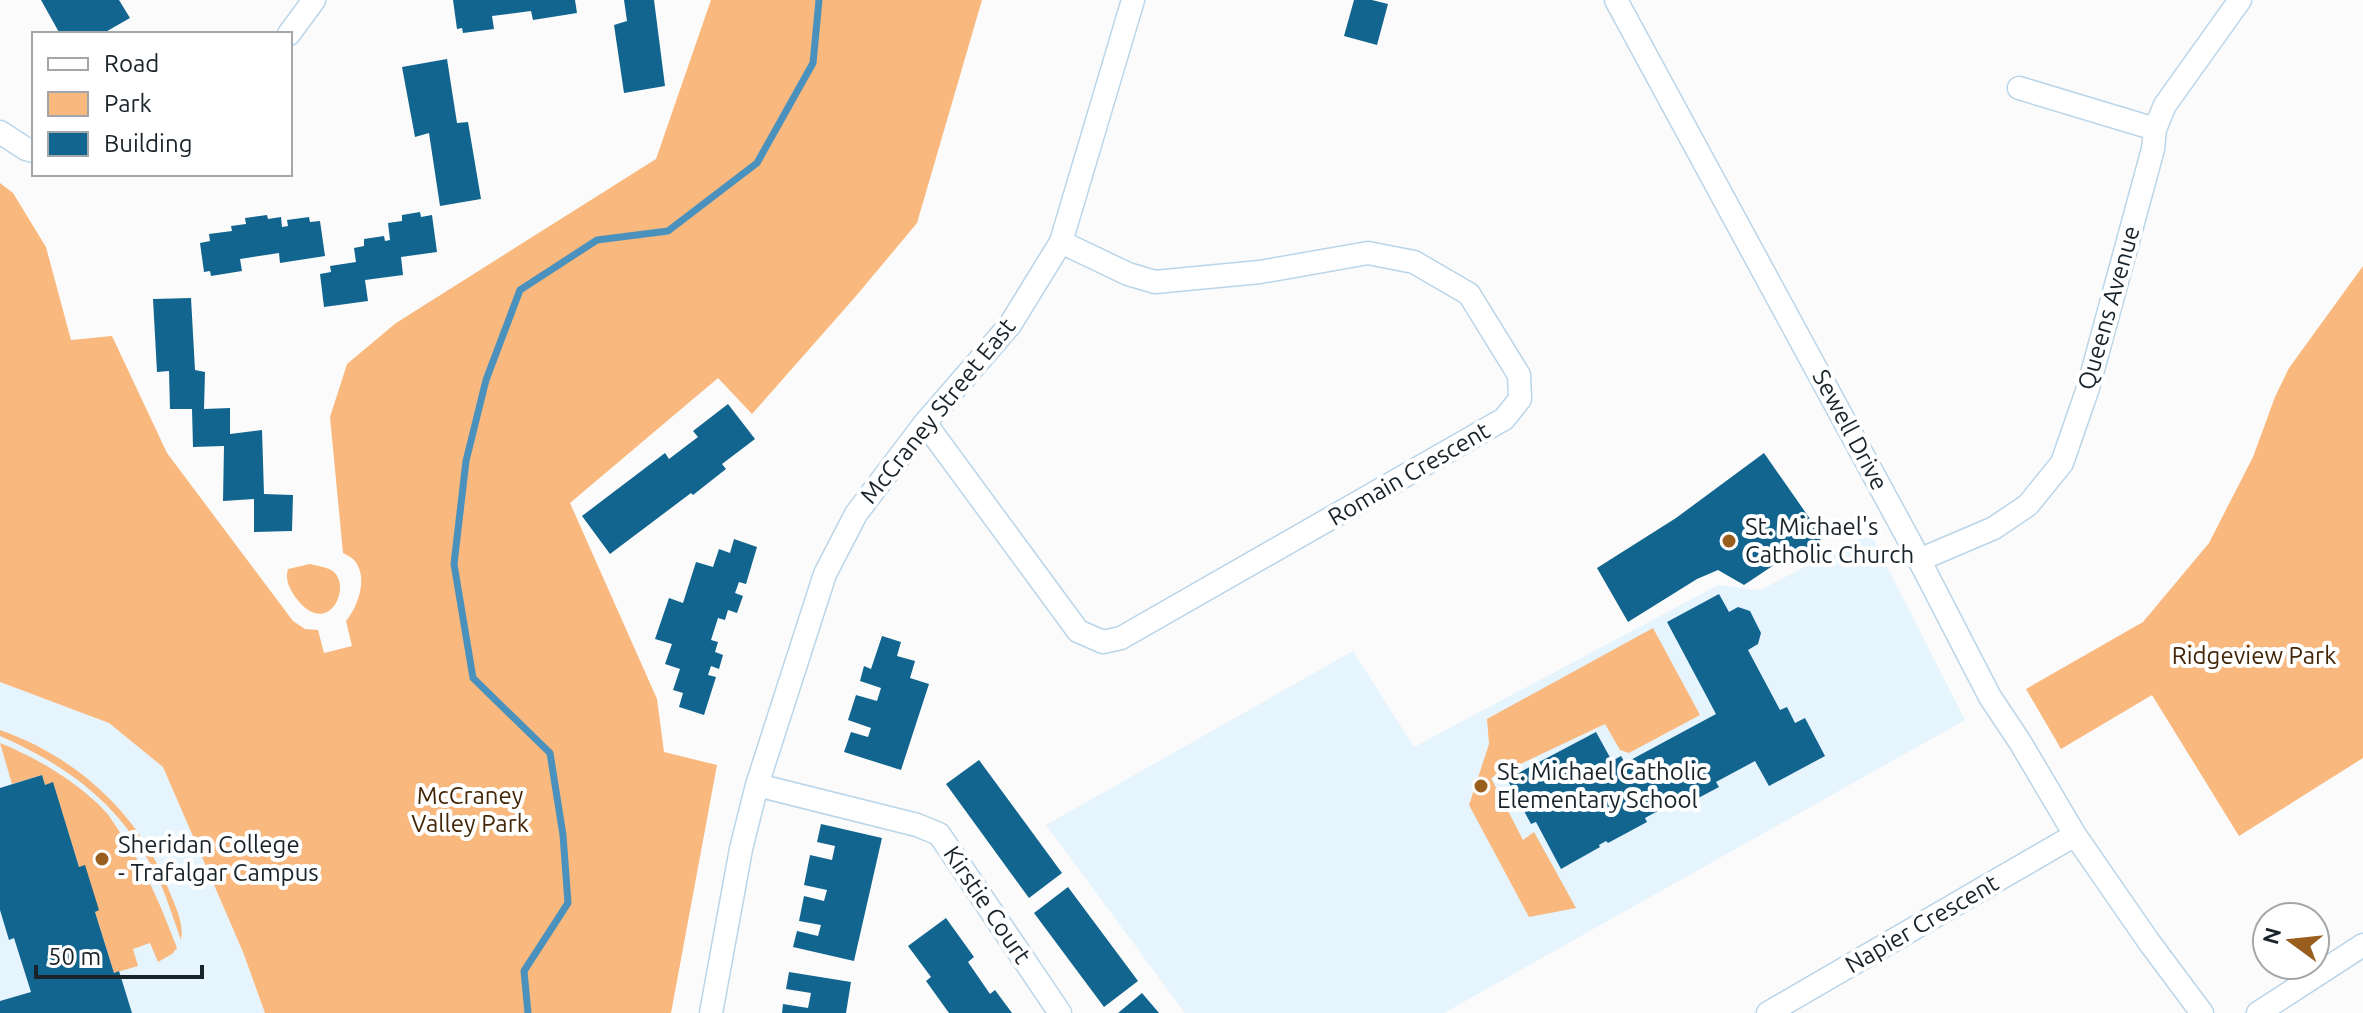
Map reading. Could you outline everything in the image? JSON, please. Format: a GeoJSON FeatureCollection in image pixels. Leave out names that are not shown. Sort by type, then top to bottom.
{"type":"FeatureCollection","features":[{"type":"Feature","properties":{"kind":"street"},"geometry":{"type":"LineString","coordinates":[[290,32],[314,0]]}},
{"type":"Feature","properties":{"kind":"street","name":"McCraney Street East"},"geometry":{"type":"LineString","coordinates":[[711,1013],[741,849],[757,785],[825,574],[856,514],[925,423],[1010,325],[1061,242],[1133,0]]}},
{"type":"Feature","properties":{"kind":"street","name":"Sewell Drive"},"geometry":{"type":"LineString","coordinates":[[1616,0],[1990,697],[2075,835],[2202,1013]]}},
{"type":"Feature","properties":{"kind":"street","name":"Queens Avenue"},"geometry":{"type":"LineString","coordinates":[[1919,560],[2006,520],[2028,505],[2062,463],[2092,373],[2153,149],[2155,129],[2165,105],[2240,0]]}},
{"type":"Feature","properties":{"kind":"street"},"geometry":{"type":"LineString","coordinates":[[2019,88],[2155,129]]}},
{"type":"Feature","properties":{"kind":"street"},"geometry":{"type":"LineString","coordinates":[[0,132],[32,150]]}},
{"type":"Feature","properties":{"kind":"street","name":"Romain Crescent"},"geometry":{"type":"LineString","coordinates":[[925,423],[1078,631],[1103,642],[1121,638],[1504,419],[1520,399],[1519,375],[1469,294],[1414,262],[1368,253],[1260,272],[1155,282],[1128,274],[1061,242]]}},
{"type":"Feature","properties":{"kind":"street","name":"Kirstie Court"},"geometry":{"type":"LineString","coordinates":[[757,785],[917,825],[939,834],[1060,1013]]}},
{"type":"Feature","properties":{"kind":"street","name":"Napier Crescent"},"geometry":{"type":"LineString","coordinates":[[1768,1013],[2075,835]]}},
{"type":"Feature","properties":{"kind":"street"},"geometry":{"type":"LineString","coordinates":[[2258,1013],[2363,945]]}},
{"type":"Feature","properties":{"kind":"shaded area","name":"St. Michael Catholic Elementary School"},"geometry":{"type":"Polygon","coordinates":[[[1870,533],[1965,720],[1444,1013],[1185,1013],[1046,825],[1353,651],[1414,747],[1718,585],[1760,590],[1870,533]]]}},
{"type":"Feature","properties":{"kind":"shaded area","name":"Sheridan College - Trafalgar Campus"},"geometry":{"type":"Polygon","coordinates":[[[0,682],[109,723],[163,767],[243,952],[265,1013],[0,1013],[0,682]]]}},
{"type":"Feature","properties":{"kind":"green space","name":"McCraney Valley Park"},"geometry":{"type":"Polygon","coordinates":[[[711,0],[982,0],[917,223],[752,414],[718,378],[570,503],[657,699],[664,752],[717,765],[671,1013],[265,1013],[243,952],[163,767],[109,723],[0,682],[0,183],[13,193],[46,247],[71,340],[112,336],[167,453],[293,621],[305,629],[318,630],[324,653],[352,646],[346,621],[358,600],[361,575],[354,560],[343,553],[330,417],[347,364],[396,323],[656,159],[711,0]]]}},
{"type":"Feature","properties":{"kind":"green space","name":"Ridgeview Park"},"geometry":{"type":"Polygon","coordinates":[[[2363,266],[2363,758],[2239,836],[2152,695],[2061,749],[2026,689],[2143,622],[2209,543],[2253,457],[2289,368],[2363,266]]]}},
{"type":"Feature","properties":{"kind":"green space"},"geometry":{"type":"Polygon","coordinates":[[[310,564],[332,570],[339,580],[338,599],[333,607],[318,614],[307,609],[296,598],[288,584],[288,569],[310,564]]]}},
{"type":"Feature","properties":{"kind":"green space"},"geometry":{"type":"Polygon","coordinates":[[[1653,628],[1700,715],[1629,753],[1620,750],[1605,724],[1491,778],[1523,840],[1534,832],[1576,908],[1529,917],[1469,805],[1489,744],[1487,719],[1653,628]]]}},
{"type":"Feature","properties":{"kind":"green space"},"geometry":{"type":"Polygon","coordinates":[[[0,730],[55,756],[103,792],[124,814],[158,865],[179,916],[181,940],[160,882],[130,832],[113,812],[94,793],[51,762],[0,736],[0,730]]]}},
{"type":"Feature","properties":{"kind":"green space"},"geometry":{"type":"Polygon","coordinates":[[[0,743],[55,771],[106,812],[152,887],[177,948],[172,954],[158,962],[150,943],[133,949],[138,966],[114,973],[95,912],[98,910],[79,867],[53,783],[45,785],[42,775],[12,784],[0,743]]]}},
{"type":"Feature","properties":{"kind":"building"},"geometry":{"type":"Polygon","coordinates":[[[41,0],[119,0],[130,18],[106,32],[59,32],[41,0]]]}},
{"type":"Feature","properties":{"kind":"building"},"geometry":{"type":"Polygon","coordinates":[[[453,0],[575,0],[577,13],[533,20],[531,11],[492,16],[494,29],[463,33],[462,28],[457,29],[453,0]]]}},
{"type":"Feature","properties":{"kind":"building"},"geometry":{"type":"Polygon","coordinates":[[[624,0],[654,0],[665,86],[624,93],[614,25],[627,21],[624,0]]]}},
{"type":"Feature","properties":{"kind":"building"},"geometry":{"type":"Polygon","coordinates":[[[1354,0],[1388,4],[1377,45],[1344,36],[1354,0]]]}},
{"type":"Feature","properties":{"kind":"building"},"geometry":{"type":"Polygon","coordinates":[[[447,59],[457,123],[468,122],[481,199],[440,206],[429,133],[415,137],[402,67],[447,59]]]}},
{"type":"Feature","properties":{"kind":"building"},"geometry":{"type":"Polygon","coordinates":[[[420,212],[421,217],[432,215],[437,252],[401,257],[403,275],[365,280],[368,301],[324,307],[320,274],[331,272],[330,266],[356,262],[354,248],[364,246],[364,239],[384,236],[385,241],[390,240],[388,223],[402,221],[402,215],[420,212]]]}},
{"type":"Feature","properties":{"kind":"building"},"geometry":{"type":"Polygon","coordinates":[[[267,215],[268,219],[281,217],[282,227],[288,226],[287,220],[309,217],[310,222],[320,221],[325,256],[280,263],[279,253],[240,259],[242,271],[211,276],[210,271],[204,272],[200,243],[210,241],[209,234],[232,231],[231,226],[246,224],[245,218],[267,215]]]}},
{"type":"Feature","properties":{"kind":"building"},"geometry":{"type":"Polygon","coordinates":[[[191,298],[195,370],[205,372],[204,409],[230,408],[230,434],[262,430],[264,494],[293,495],[292,531],[254,532],[254,499],[223,501],[224,446],[193,447],[192,409],[170,409],[169,371],[157,372],[153,299],[191,298]]]}},
{"type":"Feature","properties":{"kind":"building"},"geometry":{"type":"Polygon","coordinates":[[[728,404],[755,439],[722,464],[726,469],[610,554],[582,516],[665,453],[669,459],[698,437],[693,431],[728,404]]]}},
{"type":"Feature","properties":{"kind":"building","name":"St. Michael's Catholic Church"},"geometry":{"type":"Polygon","coordinates":[[[1764,453],[1822,536],[1817,547],[1790,563],[1783,559],[1744,585],[1718,570],[1697,579],[1628,622],[1597,568],[1676,518],[1764,453]]]}},
{"type":"Feature","properties":{"kind":"building"},"geometry":{"type":"Polygon","coordinates":[[[734,539],[757,547],[746,584],[739,582],[735,593],[743,596],[737,613],[728,610],[725,620],[718,618],[711,640],[718,642],[715,652],[723,655],[719,669],[711,666],[708,675],[716,677],[704,715],[679,707],[683,693],[673,690],[680,669],[665,664],[672,644],[655,639],[669,598],[683,603],[696,562],[713,567],[719,549],[730,553],[734,539]]]}},
{"type":"Feature","properties":{"kind":"building"},"geometry":{"type":"Polygon","coordinates":[[[1719,594],[1729,612],[1738,607],[1750,611],[1761,633],[1758,644],[1748,650],[1780,710],[1787,707],[1795,723],[1805,718],[1825,756],[1769,786],[1755,761],[1716,782],[1719,787],[1687,804],[1683,797],[1645,818],[1647,822],[1608,843],[1606,841],[1561,869],[1536,822],[1531,824],[1507,779],[1596,732],[1612,761],[1621,756],[1625,763],[1716,714],[1667,622],[1719,594]]]}},
{"type":"Feature","properties":{"kind":"building"},"geometry":{"type":"Polygon","coordinates":[[[882,636],[901,642],[897,656],[915,661],[910,678],[929,684],[901,770],[844,752],[851,732],[868,737],[871,728],[848,720],[856,695],[877,701],[881,688],[860,681],[864,666],[871,669],[882,636]]]}},
{"type":"Feature","properties":{"kind":"building"},"geometry":{"type":"Polygon","coordinates":[[[979,760],[1062,873],[1029,898],[946,784],[979,760]]]}},
{"type":"Feature","properties":{"kind":"building"},"geometry":{"type":"Polygon","coordinates":[[[42,775],[45,785],[53,782],[79,867],[85,865],[99,910],[95,912],[114,973],[119,971],[132,1013],[0,1013],[0,1001],[31,992],[14,938],[9,940],[0,910],[0,788],[42,775]]]}},
{"type":"Feature","properties":{"kind":"building"},"geometry":{"type":"Polygon","coordinates":[[[821,824],[882,838],[854,961],[793,947],[797,931],[818,936],[821,925],[799,921],[804,896],[824,901],[827,890],[804,885],[810,855],[832,860],[835,846],[817,842],[821,824]]]}},
{"type":"Feature","properties":{"kind":"building"},"geometry":{"type":"Polygon","coordinates":[[[1068,887],[1138,981],[1104,1007],[1034,913],[1068,887]]]}},
{"type":"Feature","properties":{"kind":"building"},"geometry":{"type":"Polygon","coordinates":[[[946,918],[974,957],[968,962],[990,994],[995,990],[1012,1013],[949,1013],[926,981],[931,977],[908,946],[946,918]]]}},
{"type":"Feature","properties":{"kind":"building"},"geometry":{"type":"Polygon","coordinates":[[[789,972],[851,982],[846,1013],[782,1013],[783,1004],[808,1008],[811,993],[786,989],[789,972]]]}},
{"type":"Feature","properties":{"kind":"building"},"geometry":{"type":"Polygon","coordinates":[[[1142,993],[1159,1013],[1118,1013],[1142,993]]]}},
{"type":"Feature","properties":{"kind":"waterway"},"geometry":{"type":"LineString","coordinates":[[528,1013],[524,971],[568,903],[563,835],[550,753],[473,678],[454,564],[466,461],[486,380],[520,290],[597,240],[668,231],[757,163],[813,63],[819,0]]}},
{"type":"Feature","properties":{"kind":"place","name":"St. Michael's Catholic Church"},"geometry":{"type":"Point","coordinates":[1729,541]}},
{"type":"Feature","properties":{"kind":"place","name":"St. Michael Catholic Elementary School"},"geometry":{"type":"Point","coordinates":[1481,786]}},
{"type":"Feature","properties":{"kind":"place","name":"Sheridan College - Trafalgar Campus"},"geometry":{"type":"Point","coordinates":[102,859]}}]}
